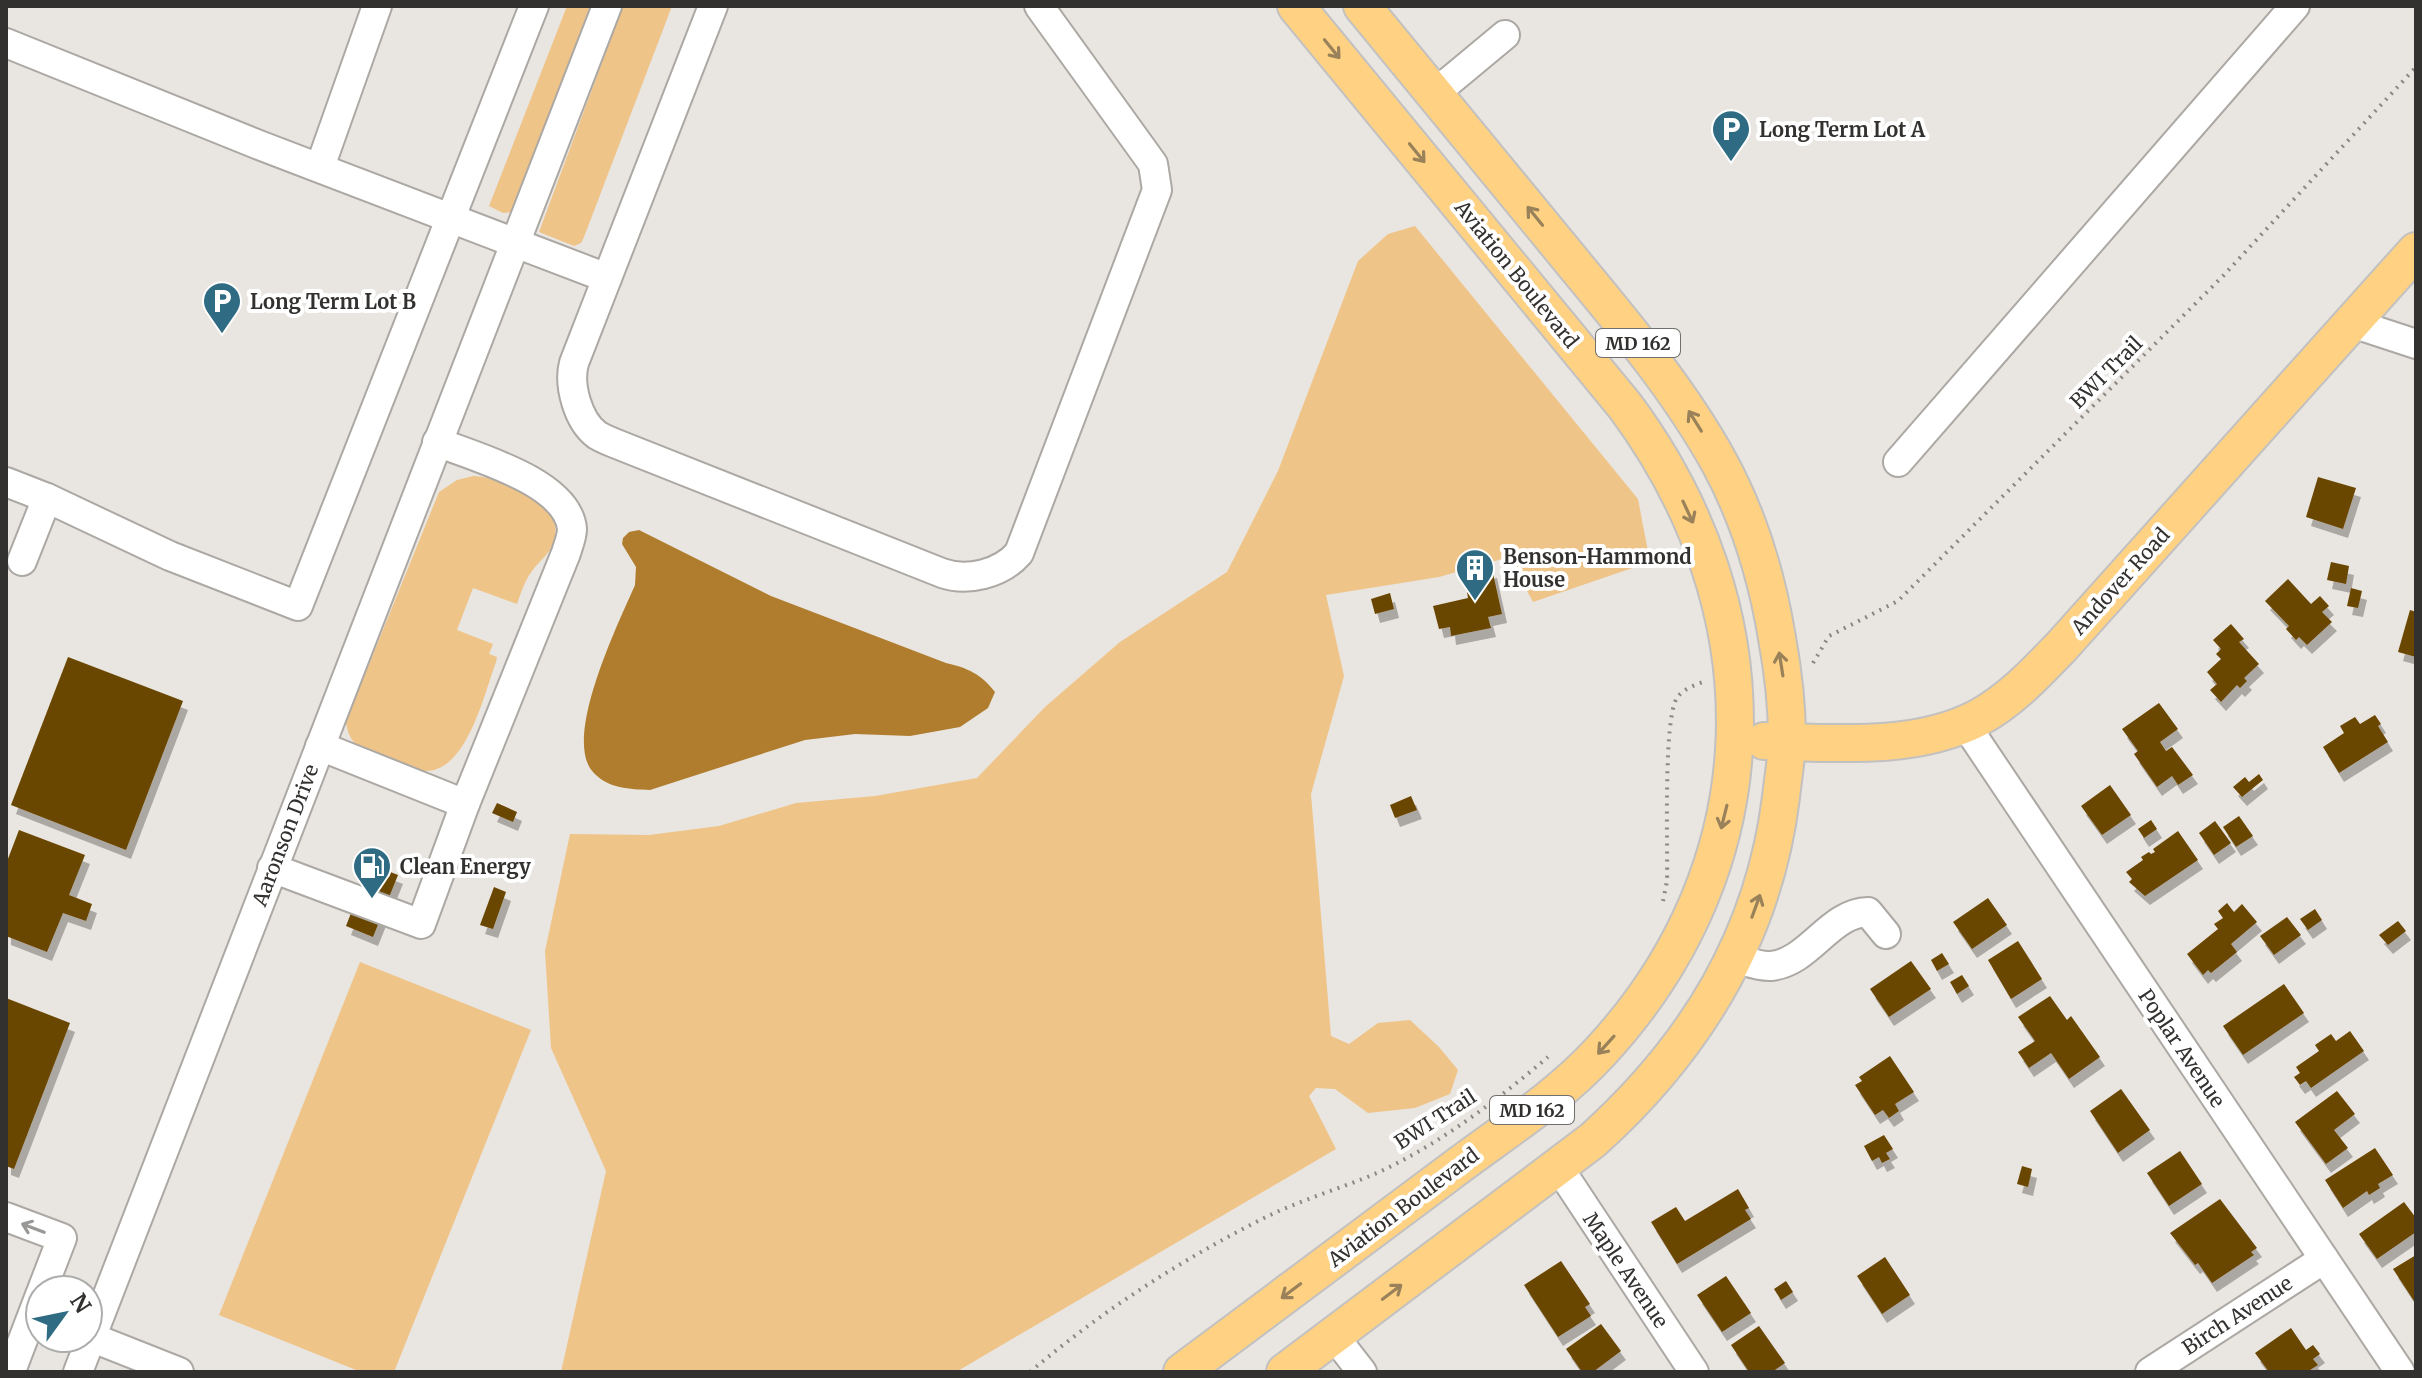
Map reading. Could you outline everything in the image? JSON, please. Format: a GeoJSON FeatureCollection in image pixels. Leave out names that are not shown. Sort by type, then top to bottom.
{"type":"FeatureCollection","features":[{"type":"Feature","properties":{"kind":"main road","name":"Aviation Boulevard"},"geometry":{"type":"LineString","coordinates":[[1182,1372],[1524,1117],[1587,1064],[1617,1033],[1651,989],[1692,918],[1709,874],[1725,814],[1736,740],[1735,678],[1719,599],[1699,536],[1660,457],[1625,406],[1296,6]]}},
{"type":"Feature","properties":{"kind":"main road","name":"MD 162"},"geometry":{"type":"LineString","coordinates":[[1285,1372],[1559,1168],[1622,1113],[1669,1063],[1711,1002],[1734,958],[1762,888],[1778,822],[1787,742],[1783,673],[1769,594],[1750,531],[1721,465],[1684,403],[1660,371],[1362,6]]}},
{"type":"Feature","properties":{"kind":"main road"},"geometry":{"type":"LineString","coordinates":[[1367,92],[1434,94]]}},
{"type":"Feature","properties":{"kind":"main road","name":"Andover Road"},"geometry":{"type":"LineString","coordinates":[[1736,740],[1837,743],[1913,737],[1965,724],[2002,702],[2037,673],[2416,251]]}},
{"type":"Feature","properties":{"kind":"street"},"geometry":{"type":"LineString","coordinates":[[320,167],[377,6]]}},
{"type":"Feature","properties":{"kind":"street"},"geometry":{"type":"LineString","coordinates":[[6,482],[170,556],[298,606],[534,6]]}},
{"type":"Feature","properties":{"kind":"street","name":"Aaronson Drive"},"geometry":{"type":"LineString","coordinates":[[104,1301],[607,6]]}},
{"type":"Feature","properties":{"kind":"street"},"geometry":{"type":"LineString","coordinates":[[713,6],[576,358],[571,376],[582,415],[596,434],[954,577],[974,576],[1007,563],[1022,546],[1158,184],[1148,157],[1039,6]]}},
{"type":"Feature","properties":{"kind":"street"},"geometry":{"type":"LineString","coordinates":[[1898,462],[2295,6]]}},
{"type":"Feature","properties":{"kind":"street"},"geometry":{"type":"LineString","coordinates":[[1434,94],[1505,35]]}},
{"type":"Feature","properties":{"kind":"street"},"geometry":{"type":"LineString","coordinates":[[6,43],[607,278]]}},
{"type":"Feature","properties":{"kind":"street"},"geometry":{"type":"LineString","coordinates":[[2352,323],[2416,344]]}},
{"type":"Feature","properties":{"kind":"street"},"geometry":{"type":"LineString","coordinates":[[272,868],[421,924],[465,804],[566,553],[572,527],[563,505],[535,482],[437,442]]}},
{"type":"Feature","properties":{"kind":"street"},"geometry":{"type":"LineString","coordinates":[[22,561],[47,498]]}},
{"type":"Feature","properties":{"kind":"street","name":"Poplar Avenue"},"geometry":{"type":"LineString","coordinates":[[1965,724],[2400,1372]]}},
{"type":"Feature","properties":{"kind":"street"},"geometry":{"type":"LineString","coordinates":[[320,746],[465,804]]}},
{"type":"Feature","properties":{"kind":"street"},"geometry":{"type":"LineString","coordinates":[[1734,958],[1770,966],[1798,956],[1855,912],[1868,912],[1886,934]]}},
{"type":"Feature","properties":{"kind":"street","name":"Maple Avenue"},"geometry":{"type":"LineString","coordinates":[[1559,1168],[1694,1372]]}},
{"type":"Feature","properties":{"kind":"street"},"geometry":{"type":"LineString","coordinates":[[6,1217],[62,1238],[49,1274]]}},
{"type":"Feature","properties":{"kind":"street","name":"Birch Avenue"},"geometry":{"type":"LineString","coordinates":[[2150,1372],[2324,1259]]}},
{"type":"Feature","properties":{"kind":"street"},"geometry":{"type":"LineString","coordinates":[[1334,1336],[1362,1372]]}},
{"type":"Feature","properties":{"kind":"street"},"geometry":{"type":"LineString","coordinates":[[6,1369],[11,1371],[24,1339]]}},
{"type":"Feature","properties":{"kind":"street"},"geometry":{"type":"LineString","coordinates":[[104,1343],[179,1372]]}},
{"type":"Feature","properties":{"kind":"path","name":"BWI Trail"},"geometry":{"type":"LineString","coordinates":[[1810,666],[1829,636],[1881,612],[1906,593],[2224,275],[2416,67]]}},
{"type":"Feature","properties":{"kind":"path"},"geometry":{"type":"LineString","coordinates":[[1660,913],[1667,881],[1669,751],[1673,708],[1677,698],[1686,690],[1709,682]]}},
{"type":"Feature","properties":{"kind":"path","name":"BWI Trail"},"geometry":{"type":"LineString","coordinates":[[1030,1372],[1103,1314],[1163,1273],[1266,1217],[1376,1173],[1431,1145],[1555,1052]]}},
{"type":"Feature","properties":{"kind":"shaded area"},"geometry":{"type":"Polygon","coordinates":[[[567,6],[590,6],[512,212],[503,213],[489,206],[567,6]]]}},
{"type":"Feature","properties":{"kind":"shaded area"},"geometry":{"type":"Polygon","coordinates":[[[623,6],[672,6],[584,237],[581,243],[574,246],[539,232],[623,6]]]}},
{"type":"Feature","properties":{"kind":"shaded area"},"geometry":{"type":"Polygon","coordinates":[[[1415,226],[1638,499],[1650,562],[1533,602],[1509,557],[1439,577],[1326,595],[1344,676],[1311,794],[1331,1036],[1349,1044],[1378,1023],[1410,1020],[1458,1070],[1450,1094],[1415,1108],[1368,1113],[1335,1089],[1316,1088],[1309,1096],[1336,1149],[956,1372],[561,1372],[606,1171],[551,1048],[545,951],[570,834],[649,835],[719,826],[796,803],[875,796],[977,778],[1045,707],[1120,642],[1227,572],[1278,471],[1358,261],[1388,234],[1415,226]]]}},
{"type":"Feature","properties":{"kind":"shaded area"},"geometry":{"type":"Polygon","coordinates":[[[473,476],[515,486],[542,503],[551,514],[555,527],[554,541],[530,575],[517,604],[473,588],[457,630],[493,644],[489,654],[497,657],[496,662],[472,729],[463,745],[440,768],[419,771],[360,747],[349,735],[346,721],[439,492],[457,480],[473,476]]]}},
{"type":"Feature","properties":{"kind":"shaded area"},"geometry":{"type":"Polygon","coordinates":[[[639,530],[771,596],[974,673],[995,692],[988,708],[960,727],[910,736],[855,734],[805,740],[650,790],[605,782],[593,772],[585,756],[584,734],[596,680],[635,585],[636,567],[622,544],[623,538],[629,532],[639,530]]]}},
{"type":"Feature","properties":{"kind":"shaded area"},"geometry":{"type":"Polygon","coordinates":[[[360,962],[531,1030],[394,1372],[361,1372],[219,1315],[360,962]]]}},
{"type":"Feature","properties":{"kind":"building"},"geometry":{"type":"Polygon","coordinates":[[[2318,477],[2356,488],[2343,529],[2306,517],[2318,477]]]}},
{"type":"Feature","properties":{"kind":"building"},"geometry":{"type":"Polygon","coordinates":[[[2331,562],[2349,566],[2346,584],[2327,580],[2331,562]]]}},
{"type":"Feature","properties":{"kind":"building","name":"Benson-Hammond House"},"geometry":{"type":"Polygon","coordinates":[[[1492,569],[1502,614],[1488,617],[1491,628],[1451,636],[1450,627],[1439,629],[1433,606],[1468,598],[1467,592],[1472,591],[1468,574],[1492,569]]]}},
{"type":"Feature","properties":{"kind":"building"},"geometry":{"type":"Polygon","coordinates":[[[2288,579],[2311,604],[2320,596],[2329,606],[2322,612],[2332,622],[2307,645],[2299,637],[2296,640],[2286,629],[2289,626],[2265,601],[2288,579]]]}},
{"type":"Feature","properties":{"kind":"building"},"geometry":{"type":"Polygon","coordinates":[[[2351,588],[2362,591],[2358,608],[2347,606],[2351,588]]]}},
{"type":"Feature","properties":{"kind":"building"},"geometry":{"type":"Polygon","coordinates":[[[1390,593],[1394,609],[1375,614],[1371,599],[1390,593]]]}},
{"type":"Feature","properties":{"kind":"building"},"geometry":{"type":"Polygon","coordinates":[[[2410,610],[2416,612],[2416,657],[2398,652],[2410,610]]]}},
{"type":"Feature","properties":{"kind":"building"},"geometry":{"type":"Polygon","coordinates":[[[2231,624],[2244,639],[2239,642],[2259,664],[2244,678],[2247,681],[2240,688],[2237,685],[2221,702],[2210,690],[2217,684],[2207,672],[2221,659],[2216,654],[2221,649],[2213,640],[2231,624]]]}},
{"type":"Feature","properties":{"kind":"building"},"geometry":{"type":"Polygon","coordinates":[[[68,657],[183,701],[126,850],[11,805],[68,657]]]}},
{"type":"Feature","properties":{"kind":"building"},"geometry":{"type":"Polygon","coordinates":[[[2159,703],[2178,729],[2160,742],[2166,751],[2172,747],[2193,775],[2178,785],[2172,776],[2157,787],[2134,754],[2138,751],[2122,729],[2159,703]]]}},
{"type":"Feature","properties":{"kind":"building"},"geometry":{"type":"Polygon","coordinates":[[[2375,715],[2388,742],[2339,773],[2323,747],[2344,733],[2340,726],[2355,717],[2360,724],[2375,715]]]}},
{"type":"Feature","properties":{"kind":"building"},"geometry":{"type":"Polygon","coordinates":[[[2259,774],[2263,780],[2242,797],[2233,787],[2245,777],[2249,782],[2259,774]]]}},
{"type":"Feature","properties":{"kind":"building"},"geometry":{"type":"Polygon","coordinates":[[[2110,785],[2131,815],[2102,835],[2081,806],[2110,785]]]}},
{"type":"Feature","properties":{"kind":"building"},"geometry":{"type":"Polygon","coordinates":[[[1411,796],[1417,810],[1395,818],[1390,805],[1411,796]]]}},
{"type":"Feature","properties":{"kind":"building"},"geometry":{"type":"Polygon","coordinates":[[[497,803],[517,812],[513,822],[492,813],[497,803]]]}},
{"type":"Feature","properties":{"kind":"building"},"geometry":{"type":"Polygon","coordinates":[[[2239,816],[2253,836],[2236,847],[2223,827],[2239,816]]]}},
{"type":"Feature","properties":{"kind":"building"},"geometry":{"type":"Polygon","coordinates":[[[2151,820],[2157,829],[2144,838],[2138,829],[2151,820]]]}},
{"type":"Feature","properties":{"kind":"building"},"geometry":{"type":"Polygon","coordinates":[[[2215,821],[2231,843],[2214,855],[2199,833],[2215,821]]]}},
{"type":"Feature","properties":{"kind":"building"},"geometry":{"type":"Polygon","coordinates":[[[19,830],[85,855],[69,895],[92,904],[86,921],[63,913],[47,952],[6,936],[6,864],[19,830]]]}},
{"type":"Feature","properties":{"kind":"building"},"geometry":{"type":"Polygon","coordinates":[[[2178,831],[2198,860],[2145,896],[2129,882],[2132,879],[2126,872],[2143,860],[2141,857],[2155,852],[2153,849],[2178,831]]]}},
{"type":"Feature","properties":{"kind":"building","name":"Clean Energy"},"geometry":{"type":"Polygon","coordinates":[[[370,864],[398,875],[373,937],[346,926],[370,864]]]}},
{"type":"Feature","properties":{"kind":"building"},"geometry":{"type":"Polygon","coordinates":[[[494,887],[506,892],[493,929],[480,925],[494,887]]]}},
{"type":"Feature","properties":{"kind":"building"},"geometry":{"type":"Polygon","coordinates":[[[1988,898],[2007,925],[1972,949],[1953,922],[1988,898]]]}},
{"type":"Feature","properties":{"kind":"building"},"geometry":{"type":"Polygon","coordinates":[[[2227,903],[2234,912],[2242,904],[2257,922],[2231,944],[2237,952],[2211,973],[2208,970],[2203,975],[2187,954],[2218,929],[2214,924],[2223,918],[2218,911],[2227,903]]]}},
{"type":"Feature","properties":{"kind":"building"},"geometry":{"type":"Polygon","coordinates":[[[2315,909],[2322,920],[2308,930],[2300,919],[2315,909]]]}},
{"type":"Feature","properties":{"kind":"building"},"geometry":{"type":"Polygon","coordinates":[[[2287,917],[2301,935],[2274,955],[2260,936],[2287,917]]]}},
{"type":"Feature","properties":{"kind":"building"},"geometry":{"type":"Polygon","coordinates":[[[2398,921],[2406,931],[2388,945],[2379,935],[2398,921]]]}},
{"type":"Feature","properties":{"kind":"building"},"geometry":{"type":"Polygon","coordinates":[[[2018,941],[2042,979],[2011,999],[1988,960],[2018,941]]]}},
{"type":"Feature","properties":{"kind":"building"},"geometry":{"type":"Polygon","coordinates":[[[1942,953],[1949,964],[1937,971],[1931,960],[1942,953]]]}},
{"type":"Feature","properties":{"kind":"building"},"geometry":{"type":"Polygon","coordinates":[[[1911,961],[1931,989],[1889,1017],[1870,989],[1911,961]]]}},
{"type":"Feature","properties":{"kind":"building"},"geometry":{"type":"Polygon","coordinates":[[[1962,975],[1969,986],[1957,994],[1950,982],[1962,975]]]}},
{"type":"Feature","properties":{"kind":"building"},"geometry":{"type":"Polygon","coordinates":[[[2284,984],[2304,1013],[2243,1055],[2223,1026],[2284,984]]]}},
{"type":"Feature","properties":{"kind":"building"},"geometry":{"type":"Polygon","coordinates":[[[2050,996],[2067,1020],[2071,1016],[2100,1057],[2069,1079],[2051,1053],[2029,1068],[2018,1052],[2035,1041],[2018,1017],[2050,996]]]}},
{"type":"Feature","properties":{"kind":"building"},"geometry":{"type":"Polygon","coordinates":[[[6,998],[70,1023],[14,1169],[6,1166],[6,998]]]}},
{"type":"Feature","properties":{"kind":"building"},"geometry":{"type":"Polygon","coordinates":[[[2350,1031],[2364,1051],[2311,1088],[2306,1081],[2300,1085],[2294,1077],[2300,1073],[2296,1067],[2319,1051],[2315,1045],[2331,1034],[2336,1041],[2350,1031]]]}},
{"type":"Feature","properties":{"kind":"building"},"geometry":{"type":"Polygon","coordinates":[[[1890,1056],[1914,1092],[1895,1104],[1899,1111],[1889,1118],[1883,1110],[1875,1115],[1855,1085],[1862,1081],[1859,1077],[1890,1056]]]}},
{"type":"Feature","properties":{"kind":"building"},"geometry":{"type":"Polygon","coordinates":[[[2121,1089],[2150,1130],[2118,1153],[2090,1111],[2121,1089]]]}},
{"type":"Feature","properties":{"kind":"building"},"geometry":{"type":"Polygon","coordinates":[[[2337,1091],[2355,1114],[2334,1130],[2348,1148],[2326,1164],[2295,1122],[2337,1091]]]}},
{"type":"Feature","properties":{"kind":"building"},"geometry":{"type":"Polygon","coordinates":[[[1884,1135],[1893,1149],[1886,1153],[1890,1159],[1882,1163],[1879,1157],[1872,1161],[1864,1146],[1884,1135]]]}},
{"type":"Feature","properties":{"kind":"building"},"geometry":{"type":"Polygon","coordinates":[[[2375,1148],[2393,1175],[2378,1184],[2380,1188],[2369,1195],[2367,1191],[2343,1208],[2325,1180],[2375,1148]]]}},
{"type":"Feature","properties":{"kind":"building"},"geometry":{"type":"Polygon","coordinates":[[[2180,1151],[2202,1184],[2169,1206],[2147,1173],[2180,1151]]]}},
{"type":"Feature","properties":{"kind":"building"},"geometry":{"type":"Polygon","coordinates":[[[2022,1166],[2032,1169],[2028,1187],[2017,1184],[2022,1166]]]}},
{"type":"Feature","properties":{"kind":"building"},"geometry":{"type":"Polygon","coordinates":[[[1738,1189],[1749,1208],[1745,1210],[1751,1219],[1677,1264],[1651,1222],[1676,1207],[1685,1221],[1738,1189]]]}},
{"type":"Feature","properties":{"kind":"building"},"geometry":{"type":"Polygon","coordinates":[[[2220,1199],[2257,1248],[2251,1252],[2254,1255],[2212,1283],[2170,1233],[2220,1199]]]}},
{"type":"Feature","properties":{"kind":"building"},"geometry":{"type":"Polygon","coordinates":[[[2404,1202],[2416,1218],[2416,1232],[2377,1259],[2359,1234],[2404,1202]]]}},
{"type":"Feature","properties":{"kind":"building"},"geometry":{"type":"Polygon","coordinates":[[[2416,1255],[2416,1304],[2393,1269],[2416,1255]]]}},
{"type":"Feature","properties":{"kind":"building"},"geometry":{"type":"Polygon","coordinates":[[[1885,1257],[1910,1295],[1882,1314],[1857,1276],[1885,1257]]]}},
{"type":"Feature","properties":{"kind":"building"},"geometry":{"type":"Polygon","coordinates":[[[1561,1261],[1590,1304],[1585,1307],[1591,1316],[1558,1337],[1524,1285],[1561,1261]]]}},
{"type":"Feature","properties":{"kind":"building"},"geometry":{"type":"Polygon","coordinates":[[[1726,1276],[1751,1313],[1722,1332],[1697,1295],[1726,1276]]]}},
{"type":"Feature","properties":{"kind":"building"},"geometry":{"type":"Polygon","coordinates":[[[1786,1281],[1793,1292],[1781,1300],[1774,1289],[1786,1281]]]}},
{"type":"Feature","properties":{"kind":"building"},"geometry":{"type":"Polygon","coordinates":[[[1601,1324],[1621,1351],[1593,1372],[1582,1372],[1566,1349],[1601,1324]]]}},
{"type":"Feature","properties":{"kind":"building"},"geometry":{"type":"Polygon","coordinates":[[[1759,1326],[1785,1363],[1772,1372],[1749,1372],[1731,1345],[1759,1326]]]}},
{"type":"Feature","properties":{"kind":"building"},"geometry":{"type":"Polygon","coordinates":[[[2291,1328],[2306,1350],[2313,1345],[2320,1354],[2313,1359],[2318,1365],[2307,1372],[2269,1372],[2255,1353],[2291,1328]]]}},
{"type":"Feature","properties":{"kind":"place","name":"Long Term Lot A"},"geometry":{"type":"Point","coordinates":[1731,163]}},
{"type":"Feature","properties":{"kind":"place","name":"Long Term Lot B"},"geometry":{"type":"Point","coordinates":[222,335]}},
{"type":"Feature","properties":{"kind":"place","name":"Benson-Hammond House"},"geometry":{"type":"Point","coordinates":[1475,602]}},
{"type":"Feature","properties":{"kind":"place","name":"Clean Energy"},"geometry":{"type":"Point","coordinates":[372,900]}}]}
